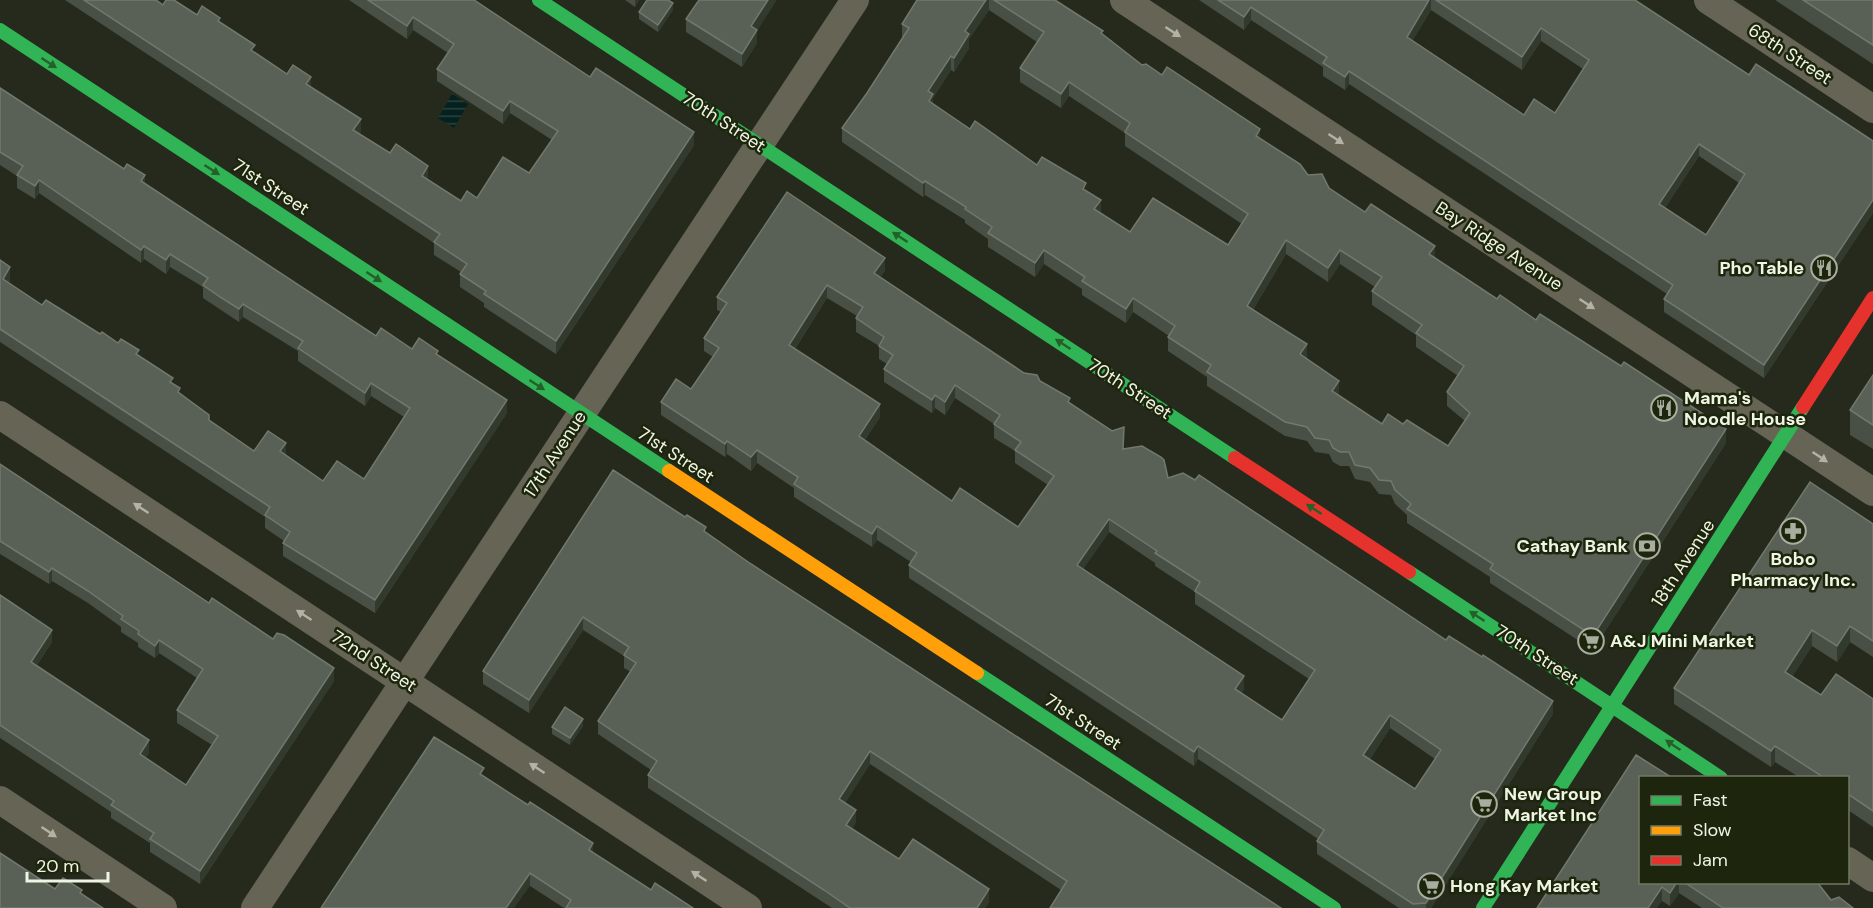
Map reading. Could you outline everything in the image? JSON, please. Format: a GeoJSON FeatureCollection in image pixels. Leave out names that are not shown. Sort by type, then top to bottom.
{"type":"FeatureCollection","features":[{"type":"Feature","properties":{"kind":"street","name":"70th Street"},"geometry":{"type":"LineString","coordinates":[[539,0],[1719,776]]}},
{"type":"Feature","properties":{"kind":"street","name":"17th Avenue"},"geometry":{"type":"LineString","coordinates":[[255,908],[855,0]]}},
{"type":"Feature","properties":{"kind":"street","name":"Bay Ridge Avenue"},"geometry":{"type":"LineString","coordinates":[[1124,0],[1873,492]]}},
{"type":"Feature","properties":{"kind":"street","name":"68th Street"},"geometry":{"type":"LineString","coordinates":[[1708,0],[1873,109]]}},
{"type":"Feature","properties":{"kind":"street","name":"71st Street"},"geometry":{"type":"LineString","coordinates":[[0,30],[1334,908]]}},
{"type":"Feature","properties":{"kind":"street","name":"18th Avenue"},"geometry":{"type":"LineString","coordinates":[[1483,908],[1873,298]]}},
{"type":"Feature","properties":{"kind":"street","name":"72nd Street"},"geometry":{"type":"LineString","coordinates":[[0,415],[748,908]]}},
{"type":"Feature","properties":{"kind":"street"},"geometry":{"type":"LineString","coordinates":[[0,800],[163,908]]}},
{"type":"Feature","properties":{"kind":"street"},"geometry":{"type":"LineString","coordinates":[[1849,862],[1873,878]]}},
{"type":"Feature","properties":{"kind":"water"},"geometry":{"type":"Polygon","coordinates":[[[452,94],[468,104],[454,128],[438,118],[452,94]]]}},
{"type":"Feature","properties":{"kind":"building"},"geometry":{"type":"Polygon","coordinates":[[[84,0],[156,0],[163,5],[166,0],[174,0],[197,15],[202,6],[220,18],[218,21],[255,45],[251,50],[287,74],[293,65],[311,77],[306,84],[361,119],[353,130],[390,153],[396,144],[428,166],[422,176],[461,201],[467,191],[477,198],[503,157],[529,173],[558,131],[510,101],[503,111],[437,69],[454,44],[413,17],[407,26],[368,0],[474,0],[590,77],[596,68],[694,132],[556,341],[484,294],[486,291],[460,274],[467,264],[434,242],[440,234],[84,0]]]}},
{"type":"Feature","properties":{"kind":"building"},"geometry":{"type":"Polygon","coordinates":[[[647,0],[668,0],[673,3],[658,25],[639,12],[647,0]]]}},
{"type":"Feature","properties":{"kind":"building"},"geometry":{"type":"Polygon","coordinates":[[[699,0],[768,0],[751,26],[757,30],[742,54],[686,19],[699,0]]]}},
{"type":"Feature","properties":{"kind":"building"},"geometry":{"type":"Polygon","coordinates":[[[917,0],[986,0],[965,31],[969,34],[954,58],[951,56],[928,91],[933,94],[929,101],[970,129],[975,121],[1037,165],[1042,157],[1086,183],[1083,189],[1101,200],[1094,209],[1130,232],[1153,198],[1228,245],[1248,214],[1125,132],[1130,123],[1069,82],[1061,94],[1020,68],[1044,32],[994,0],[1055,0],[1103,31],[1101,33],[1142,65],[1146,64],[1162,75],[1167,67],[1260,129],[1256,136],[1300,164],[1308,175],[1322,174],[1329,188],[1365,212],[1371,204],[1435,246],[1429,254],[1497,299],[1500,295],[1536,320],[1540,314],[1621,366],[1624,362],[1726,429],[1593,636],[1490,569],[1493,564],[1407,509],[1411,504],[1395,490],[1391,481],[1379,480],[1370,468],[1355,465],[1349,452],[1340,452],[1333,448],[1329,440],[1315,438],[1307,427],[1285,422],[1207,372],[1211,365],[1168,337],[1175,326],[1133,298],[1126,309],[1082,281],[1085,277],[1044,250],[1035,263],[988,233],[992,227],[965,209],[966,207],[925,181],[923,183],[842,128],[909,28],[902,24],[917,0]],[[1286,240],[1247,306],[1307,344],[1300,354],[1339,381],[1332,391],[1382,424],[1388,414],[1403,424],[1407,420],[1448,446],[1470,413],[1447,392],[1464,366],[1416,333],[1422,325],[1372,291],[1382,277],[1340,250],[1328,268],[1286,240]]]}},
{"type":"Feature","properties":{"kind":"building"},"geometry":{"type":"Polygon","coordinates":[[[1218,0],[1429,0],[1407,37],[1524,115],[1534,99],[1555,113],[1589,60],[1541,28],[1522,57],[1436,0],[1635,0],[1749,75],[1756,64],[1873,141],[1873,200],[1764,365],[1664,299],[1673,285],[1349,71],[1345,77],[1323,63],[1327,57],[1251,7],[1244,17],[1218,0]],[[1699,144],[1659,204],[1706,235],[1745,174],[1699,144]]]}},
{"type":"Feature","properties":{"kind":"building"},"geometry":{"type":"Polygon","coordinates":[[[1803,0],[1873,0],[1873,45],[1803,0]]]}},
{"type":"Feature","properties":{"kind":"building"},"geometry":{"type":"Polygon","coordinates":[[[0,88],[124,169],[127,164],[145,175],[141,181],[376,336],[381,328],[412,349],[419,338],[438,351],[436,354],[507,400],[375,600],[283,543],[290,532],[265,515],[270,507],[0,329],[0,260],[10,267],[3,279],[42,305],[46,300],[100,334],[102,332],[118,343],[121,339],[139,350],[136,354],[173,378],[170,382],[180,388],[178,392],[209,415],[209,420],[254,451],[268,431],[286,443],[280,451],[323,481],[337,461],[364,479],[410,408],[371,383],[365,393],[298,348],[303,341],[243,304],[239,309],[220,297],[203,285],[208,278],[170,254],[166,260],[144,246],[141,250],[39,180],[35,186],[17,175],[23,166],[0,152],[0,88]]]}},
{"type":"Feature","properties":{"kind":"building"},"geometry":{"type":"Polygon","coordinates":[[[787,192],[885,258],[874,273],[1024,373],[1037,375],[1040,381],[1070,398],[1068,402],[1112,431],[1124,427],[1123,449],[1142,446],[1161,457],[1164,460],[1168,478],[1183,473],[1195,480],[1199,475],[1446,640],[1449,636],[1482,657],[1483,655],[1553,701],[1426,903],[1413,904],[1317,841],[1324,830],[1198,746],[1194,752],[909,565],[917,553],[877,526],[872,534],[794,484],[798,477],[757,450],[751,457],[727,441],[725,444],[661,402],[676,379],[691,389],[719,348],[704,338],[727,303],[717,297],[787,192]],[[827,285],[789,345],[880,404],[859,436],[952,501],[960,488],[1018,527],[1054,476],[1015,450],[1021,442],[994,424],[1000,415],[955,385],[945,402],[935,395],[932,400],[884,369],[893,355],[879,346],[884,337],[856,318],[863,307],[827,285]],[[1109,519],[1077,565],[1244,676],[1235,689],[1282,720],[1315,670],[1195,591],[1200,582],[1109,519]],[[1390,715],[1363,755],[1415,789],[1441,750],[1390,715]]]}},
{"type":"Feature","properties":{"kind":"building"},"geometry":{"type":"Polygon","coordinates":[[[1873,375],[1873,425],[1850,410],[1873,375]]]}},
{"type":"Feature","properties":{"kind":"building"},"geometry":{"type":"Polygon","coordinates":[[[0,464],[209,603],[212,598],[273,639],[277,633],[284,635],[334,668],[200,871],[150,839],[154,833],[111,805],[114,801],[0,725],[0,595],[52,630],[31,662],[149,740],[140,754],[186,785],[218,736],[177,710],[203,669],[159,640],[155,646],[121,619],[123,616],[88,591],[52,568],[49,572],[0,541],[0,464]]]}},
{"type":"Feature","properties":{"kind":"building"},"geometry":{"type":"Polygon","coordinates":[[[613,470],[685,517],[687,515],[706,527],[704,531],[751,564],[1281,908],[1050,908],[1067,881],[870,751],[839,799],[856,810],[846,825],[899,859],[913,839],[989,889],[977,908],[850,908],[648,775],[657,761],[598,721],[636,663],[624,655],[629,647],[583,617],[529,700],[483,671],[613,470]]]}},
{"type":"Feature","properties":{"kind":"building"},"geometry":{"type":"Polygon","coordinates":[[[1810,482],[1873,524],[1873,641],[1850,626],[1837,646],[1812,630],[1785,672],[1821,695],[1836,674],[1873,699],[1873,811],[1849,795],[1849,776],[1821,776],[1775,746],[1771,751],[1674,688],[1810,482]]]}},
{"type":"Feature","properties":{"kind":"building"},"geometry":{"type":"Polygon","coordinates":[[[565,707],[583,719],[570,738],[552,727],[565,707]]]}},
{"type":"Feature","properties":{"kind":"building"},"geometry":{"type":"Polygon","coordinates":[[[434,737],[484,768],[480,774],[528,805],[530,802],[593,843],[589,850],[651,890],[655,883],[693,908],[566,908],[571,900],[530,873],[506,908],[321,908],[434,737]]]}},
{"type":"Feature","properties":{"kind":"building"},"geometry":{"type":"Polygon","coordinates":[[[1636,755],[1669,776],[1639,776],[1639,884],[1676,884],[1670,893],[1662,887],[1648,908],[1537,908],[1636,755]]]}},
{"type":"Feature","properties":{"kind":"building"},"geometry":{"type":"Polygon","coordinates":[[[0,853],[55,889],[63,878],[103,908],[0,908],[0,853]]]}},
{"type":"Feature","properties":{"kind":"building"},"geometry":{"type":"Polygon","coordinates":[[[1687,884],[1819,884],[1831,900],[1839,897],[1853,908],[1723,908],[1687,884]]]}},
{"type":"Feature","properties":{"kind":"traffic: fast"},"geometry":{"type":"LineString","coordinates":[[539,0],[1235,458]]}},
{"type":"Feature","properties":{"kind":"traffic: fast"},"geometry":{"type":"LineString","coordinates":[[0,30],[669,471]]}},
{"type":"Feature","properties":{"kind":"traffic: fast"},"geometry":{"type":"LineString","coordinates":[[1483,908],[1803,407]]}},
{"type":"Feature","properties":{"kind":"traffic: fast"},"geometry":{"type":"LineString","coordinates":[[1409,572],[1718,776]]}},
{"type":"Feature","properties":{"kind":"traffic: fast"},"geometry":{"type":"LineString","coordinates":[[977,673],[1334,908]]}},
{"type":"Feature","properties":{"kind":"traffic: slow"},"geometry":{"type":"LineString","coordinates":[[669,471],[977,673]]}},
{"type":"Feature","properties":{"kind":"traffic: jam"},"geometry":{"type":"LineString","coordinates":[[1803,407],[1873,298]]}},
{"type":"Feature","properties":{"kind":"traffic: jam"},"geometry":{"type":"LineString","coordinates":[[1235,458],[1409,572]]}},
{"type":"Feature","properties":{"kind":"place","name":"Pho Table"},"geometry":{"type":"Point","coordinates":[1824,268]}},
{"type":"Feature","properties":{"kind":"place","name":"Mama's Noodle House"},"geometry":{"type":"Point","coordinates":[1664,408]}},
{"type":"Feature","properties":{"kind":"place","name":"Bobo Pharmacy Inc."},"geometry":{"type":"Point","coordinates":[1793,531]}},
{"type":"Feature","properties":{"kind":"place","name":"Cathay Bank"},"geometry":{"type":"Point","coordinates":[1647,546]}},
{"type":"Feature","properties":{"kind":"place","name":"A&J Mini Market"},"geometry":{"type":"Point","coordinates":[1591,641]}},
{"type":"Feature","properties":{"kind":"place","name":"New Group Market Inc"},"geometry":{"type":"Point","coordinates":[1484,804]}},
{"type":"Feature","properties":{"kind":"place","name":"Hong Kay Market"},"geometry":{"type":"Point","coordinates":[1431,886]}}]}
